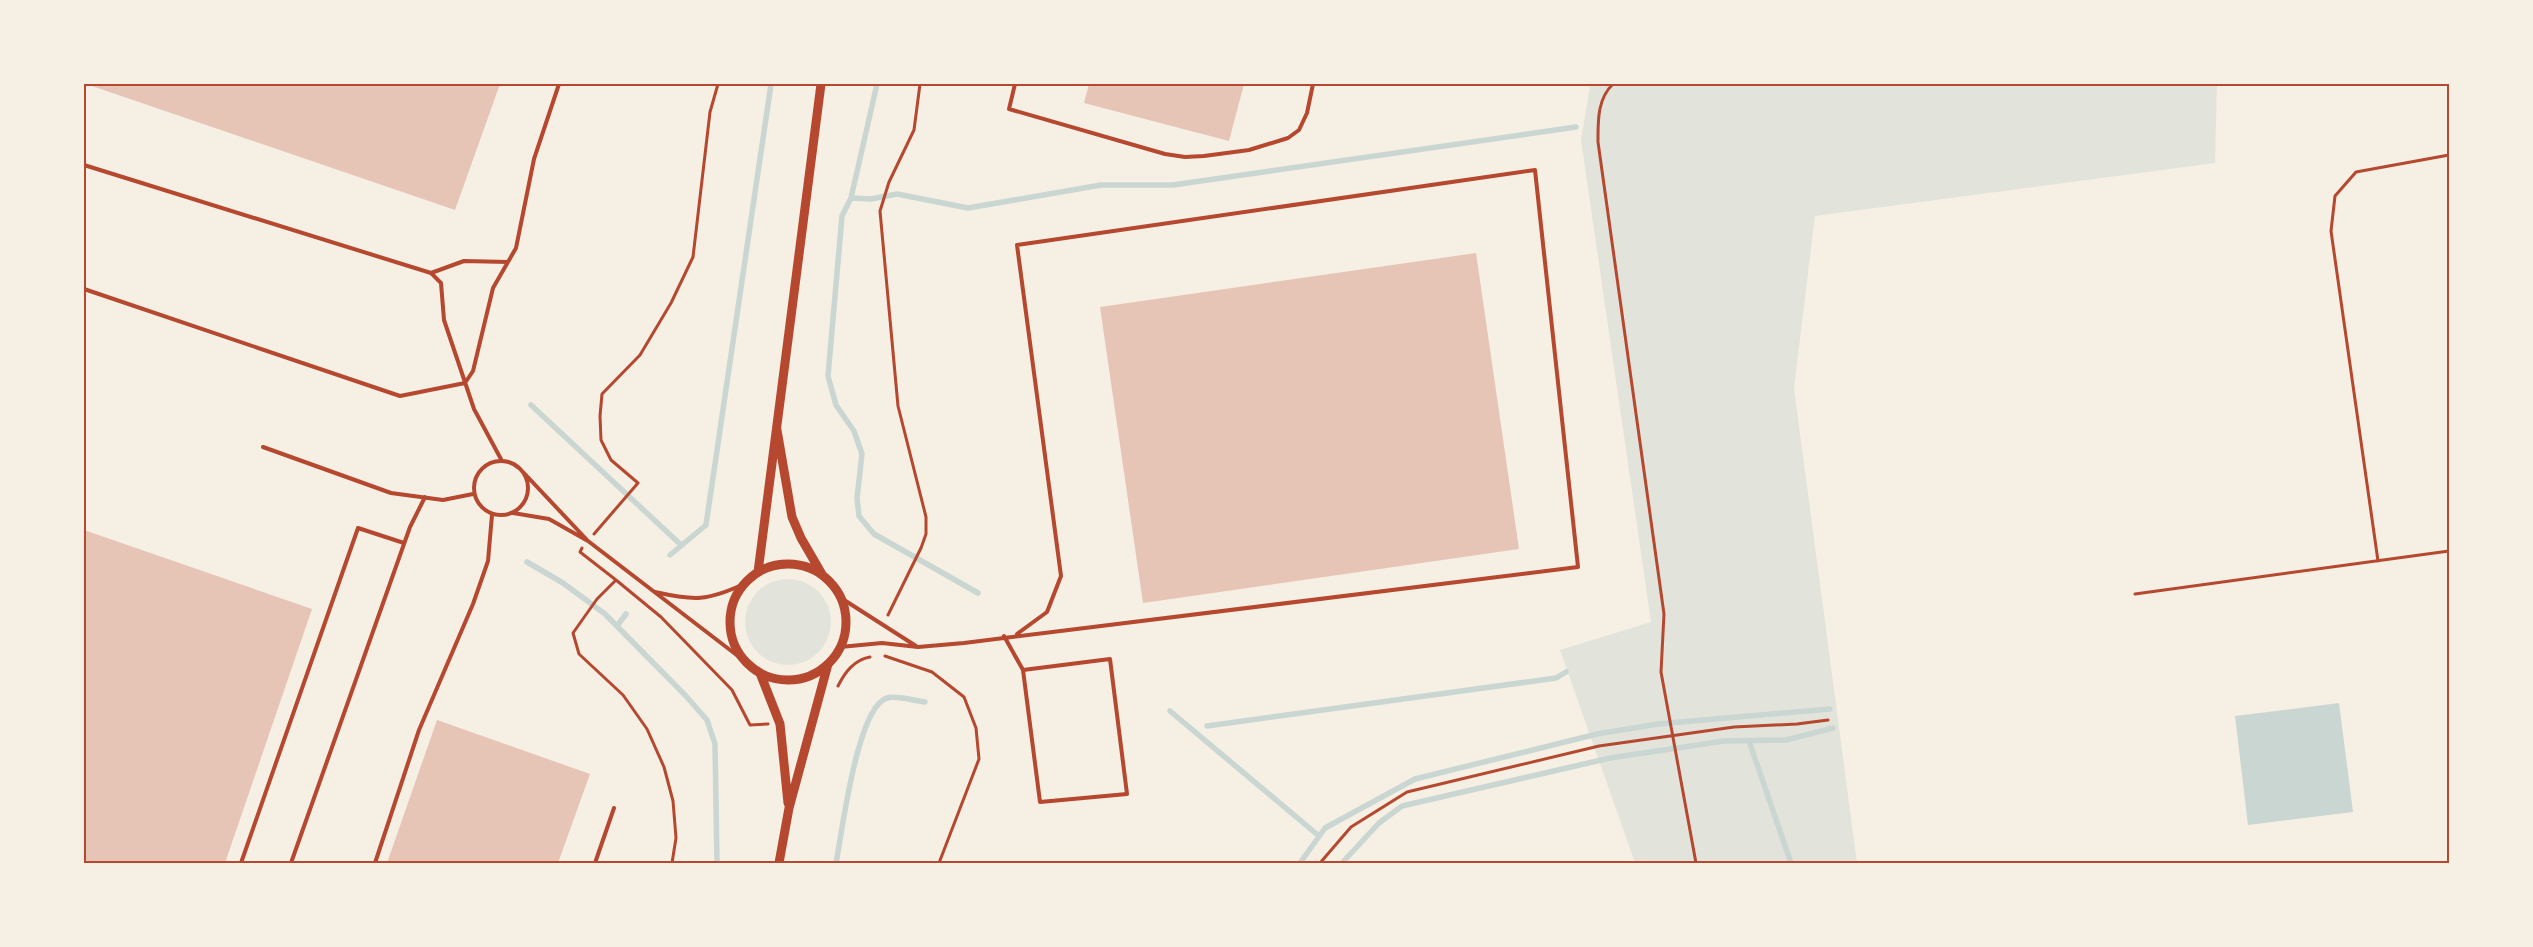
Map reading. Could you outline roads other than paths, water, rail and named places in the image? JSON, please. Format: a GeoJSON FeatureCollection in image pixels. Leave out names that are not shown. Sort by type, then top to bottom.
{"type":"FeatureCollection","features":[{"type":"Feature","properties":{"kind":"street"},"geometry":{"type":"LineString","coordinates":[[758,572],[776,420],[821,84]]}},
{"type":"Feature","properties":{"kind":"street"},"geometry":{"type":"LineString","coordinates":[[776,420],[792,517],[801,538],[824,577],[840,598],[845,622],[840,647],[828,664],[789,808],[779,863]]}},
{"type":"Feature","properties":{"kind":"street"},"geometry":{"type":"LineString","coordinates":[[824,577],[809,568],[791,564],[774,565],[758,572],[744,584],[734,599],[730,616],[731,633],[737,650],[747,663],[760,673],[778,679],[796,680],[813,674],[828,664]]}},
{"type":"Feature","properties":{"kind":"street"},"geometry":{"type":"LineString","coordinates":[[760,673],[780,724],[789,808]]}},
{"type":"Feature","properties":{"kind":"lane"},"geometry":{"type":"LineString","coordinates":[[84,288],[400,396],[465,383],[473,371],[493,288],[516,248],[534,159],[559,84]]}},
{"type":"Feature","properties":{"kind":"lane"},"geometry":{"type":"LineString","coordinates":[[1015,84],[1009,109],[1165,154],[1185,157],[1249,150],[1288,138],[1299,130],[1306,113],[1313,84]]}},
{"type":"Feature","properties":{"kind":"lane"},"geometry":{"type":"LineString","coordinates":[[84,165],[432,273],[441,284],[444,320],[474,409],[502,461]]}},
{"type":"Feature","properties":{"kind":"lane"},"geometry":{"type":"LineString","coordinates":[[840,647],[882,643],[918,647],[1017,634],[1087,629],[1578,567],[1535,170],[1017,245],[1061,576],[1047,612],[1017,634]]}},
{"type":"Feature","properties":{"kind":"lane"},"geometry":{"type":"LineString","coordinates":[[432,273],[464,261],[508,262]]}},
{"type":"Feature","properties":{"kind":"lane"},"geometry":{"type":"LineString","coordinates":[[263,447],[391,493],[443,500],[474,494]]}},
{"type":"Feature","properties":{"kind":"lane"},"geometry":{"type":"LineString","coordinates":[[523,472],[526,478],[528,495],[521,507],[514,513],[506,516],[492,514],[484,510],[474,494],[473,486],[480,470],[490,463],[502,461],[516,465],[523,472],[588,541],[747,663]]}},
{"type":"Feature","properties":{"kind":"lane"},"geometry":{"type":"LineString","coordinates":[[291,863],[404,544],[425,497]]}},
{"type":"Feature","properties":{"kind":"lane"},"geometry":{"type":"LineString","coordinates":[[514,513],[549,519],[588,541]]}},
{"type":"Feature","properties":{"kind":"lane"},"geometry":{"type":"LineString","coordinates":[[375,863],[419,730],[473,604],[488,560],[492,514]]}},
{"type":"Feature","properties":{"kind":"lane"},"geometry":{"type":"LineString","coordinates":[[241,863],[358,528],[404,544]]}},
{"type":"Feature","properties":{"kind":"lane"},"geometry":{"type":"LineString","coordinates":[[653,592],[686,600],[719,595],[744,584]]}},
{"type":"Feature","properties":{"kind":"lane"},"geometry":{"type":"LineString","coordinates":[[840,598],[918,647]]}},
{"type":"Feature","properties":{"kind":"lane"},"geometry":{"type":"LineString","coordinates":[[1004,636],[1023,670],[1040,802],[1128,794],[1110,659],[1023,670]]}},
{"type":"Feature","properties":{"kind":"lane"},"geometry":{"type":"LineString","coordinates":[[595,863],[614,808]]}},
{"type":"Feature","properties":{"kind":"waterway"},"geometry":{"type":"LineString","coordinates":[[670,555],[706,525],[771,84]]}},
{"type":"Feature","properties":{"kind":"waterway"},"geometry":{"type":"LineString","coordinates":[[877,84],[851,198],[842,216],[828,376],[836,405],[854,431],[862,454],[857,498],[859,516],[874,534],[978,593]]}},
{"type":"Feature","properties":{"kind":"waterway"},"geometry":{"type":"LineString","coordinates":[[851,198],[871,199],[897,194],[968,208],[1101,185],[1173,185],[1576,127]]}},
{"type":"Feature","properties":{"kind":"waterway"},"geometry":{"type":"LineString","coordinates":[[531,405],[680,544]]}},
{"type":"Feature","properties":{"kind":"waterway"},"geometry":{"type":"LineString","coordinates":[[527,562],[563,583],[605,614],[707,720],[715,744],[717,863]]}},
{"type":"Feature","properties":{"kind":"waterway"},"geometry":{"type":"LineString","coordinates":[[617,626],[626,614]]}},
{"type":"Feature","properties":{"kind":"waterway"},"geometry":{"type":"LineString","coordinates":[[1207,726],[1556,678],[1566,672]]}},
{"type":"Feature","properties":{"kind":"waterway"},"geometry":{"type":"LineString","coordinates":[[836,863],[859,746],[867,723],[876,706],[891,697],[925,702]]}},
{"type":"Feature","properties":{"kind":"waterway"},"geometry":{"type":"LineString","coordinates":[[1300,863],[1325,828],[1415,779],[1597,734],[1658,724],[1830,709]]}},
{"type":"Feature","properties":{"kind":"waterway"},"geometry":{"type":"LineString","coordinates":[[1170,711],[1319,836]]}},
{"type":"Feature","properties":{"kind":"waterway"},"geometry":{"type":"LineString","coordinates":[[1342,863],[1379,823],[1402,806],[1610,758],[1724,741],[1786,740],[1833,728]]}},
{"type":"Feature","properties":{"kind":"waterway"},"geometry":{"type":"LineString","coordinates":[[1749,741],[1791,863]]}}]}
